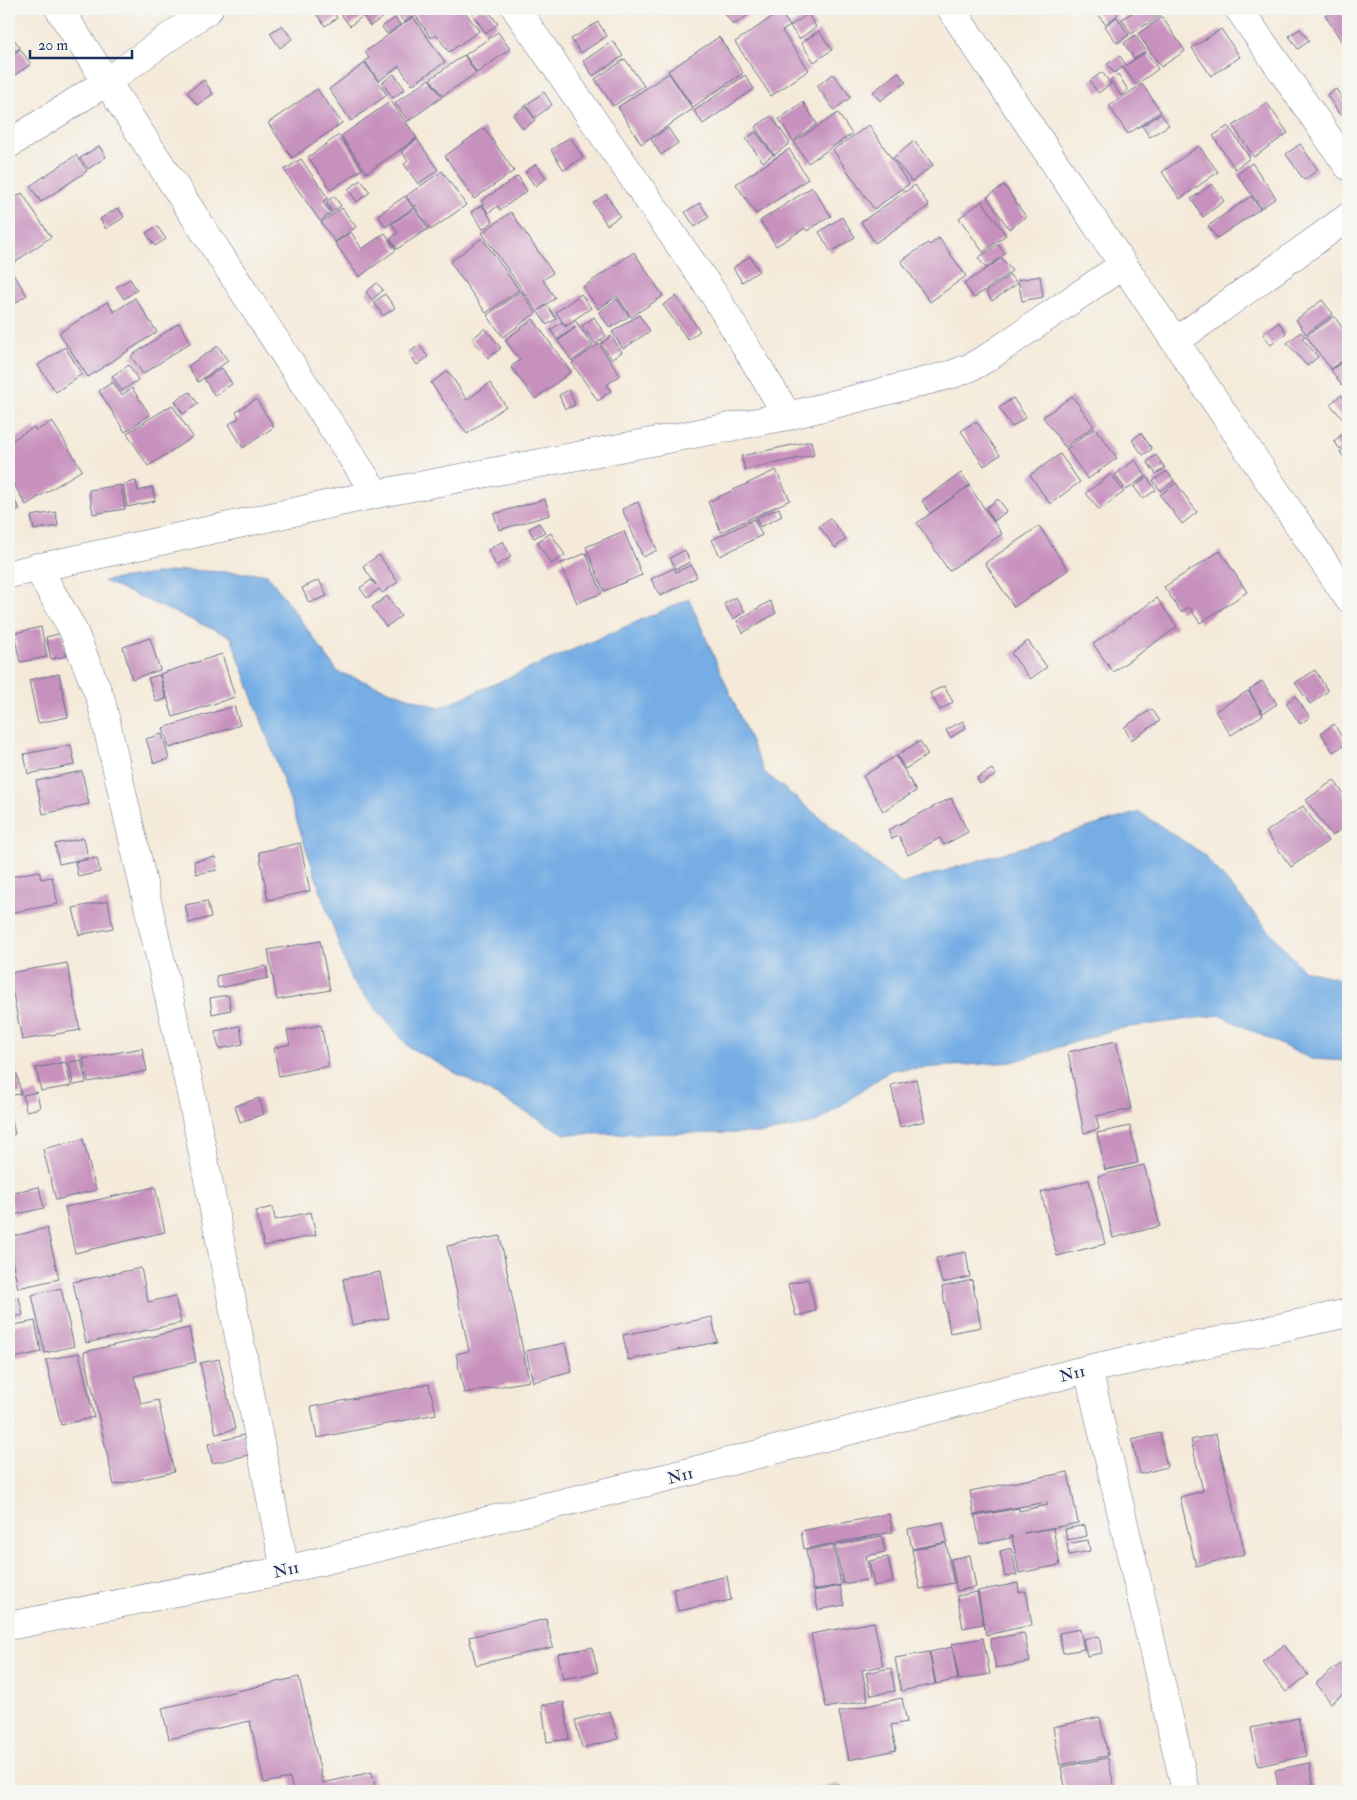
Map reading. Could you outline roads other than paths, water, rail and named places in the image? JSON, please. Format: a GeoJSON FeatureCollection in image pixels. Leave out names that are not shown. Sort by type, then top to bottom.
{"type":"FeatureCollection","features":[{"type":"Feature","properties":{"kind":"street"},"geometry":{"type":"LineString","coordinates":[[59,9],[376,494]]}},
{"type":"Feature","properties":{"kind":"street"},"geometry":{"type":"LineString","coordinates":[[9,144],[106,82],[209,9]]}},
{"type":"Feature","properties":{"kind":"street"},"geometry":{"type":"LineString","coordinates":[[516,9],[713,293],[788,416]]}},
{"type":"Feature","properties":{"kind":"street"},"geometry":{"type":"LineString","coordinates":[[951,9],[1348,598]]}},
{"type":"Feature","properties":{"kind":"street"},"geometry":{"type":"LineString","coordinates":[[1239,9],[1348,166]]}},
{"type":"Feature","properties":{"kind":"street"},"geometry":{"type":"LineString","coordinates":[[1176,341],[1348,217]]}},
{"type":"Feature","properties":{"kind":"street"},"geometry":{"type":"LineString","coordinates":[[9,574],[376,494],[788,416],[953,374],[972,368],[1122,265]]}},
{"type":"Feature","properties":{"kind":"street"},"geometry":{"type":"LineString","coordinates":[[37,567],[73,630],[101,700],[192,1093],[285,1570]]}},
{"type":"Feature","properties":{"kind":"street","name":"N11"},"geometry":{"type":"LineString","coordinates":[[9,1626],[285,1570],[685,1473],[1088,1369],[1348,1313]]}},
{"type":"Feature","properties":{"kind":"street"},"geometry":{"type":"LineString","coordinates":[[1088,1369],[1186,1791]]}},
{"type":"Feature","properties":{"kind":"water"},"geometry":{"type":"Polygon","coordinates":[[[185,570],[267,574],[338,672],[439,708],[689,599],[764,772],[901,884],[1139,812],[1202,853],[1303,970],[1348,981],[1348,1061],[1311,1059],[1219,1015],[1116,1029],[1012,1062],[891,1070],[816,1123],[766,1133],[565,1134],[409,1047],[351,980],[280,772],[231,637],[103,581],[185,570]]]}}]}
